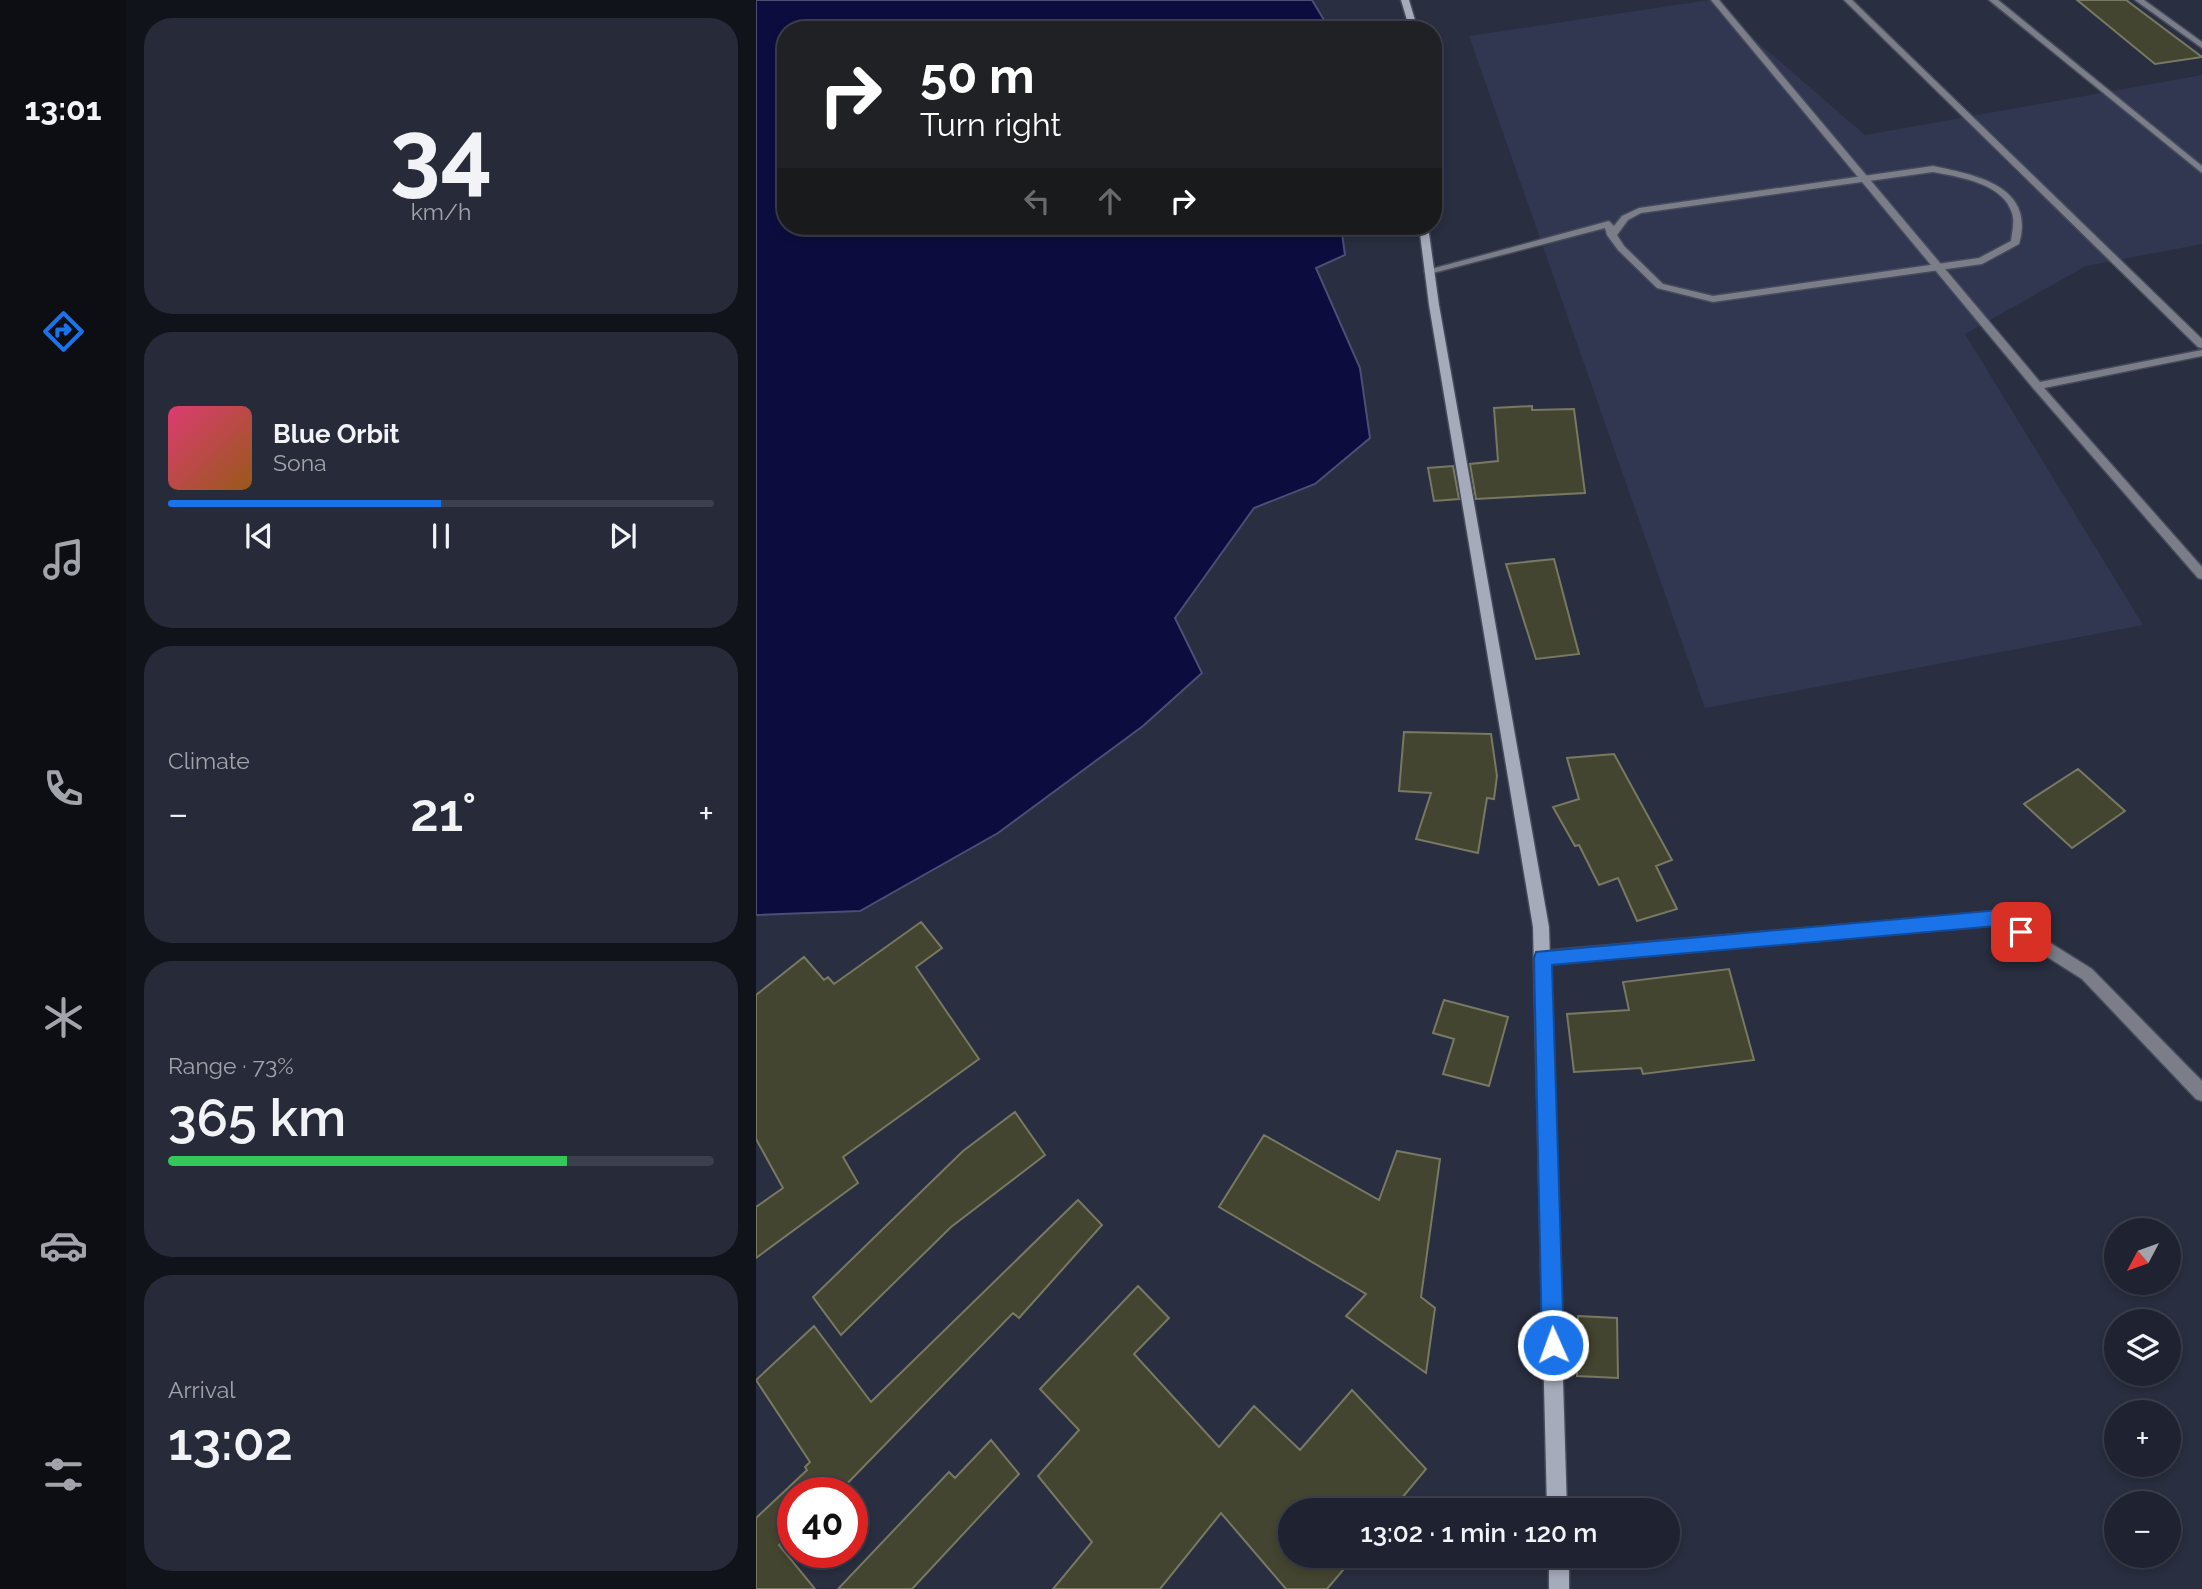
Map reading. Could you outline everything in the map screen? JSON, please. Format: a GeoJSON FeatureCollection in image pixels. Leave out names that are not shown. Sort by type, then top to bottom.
{"type":"FeatureCollection","features":[{"type":"Feature","properties":{"kind":"street"},"geometry":{"type":"LineString","coordinates":[[1405,0],[1411,21]]}},
{"type":"Feature","properties":{"kind":"street"},"geometry":{"type":"LineString","coordinates":[[1715,0],[2037,386],[2202,575]]}},
{"type":"Feature","properties":{"kind":"street"},"geometry":{"type":"LineString","coordinates":[[1849,0],[2202,345]]}},
{"type":"Feature","properties":{"kind":"street"},"geometry":{"type":"LineString","coordinates":[[1993,0],[2202,170]]}},
{"type":"Feature","properties":{"kind":"street"},"geometry":{"type":"LineString","coordinates":[[2139,0],[2202,46]]}},
{"type":"Feature","properties":{"kind":"street"},"geometry":{"type":"LineString","coordinates":[[1429,271],[1609,224],[1612,235],[1641,270],[1660,286],[1713,299],[1982,261],[2016,242],[2017,213],[2002,193],[1973,177],[1933,169],[1639,211],[1625,218],[1612,235]]}},
{"type":"Feature","properties":{"kind":"street"},"geometry":{"type":"LineString","coordinates":[[1424,235],[1541,927],[1557,1498]]}},
{"type":"Feature","properties":{"kind":"street"},"geometry":{"type":"LineString","coordinates":[[2037,386],[2202,353]]}},
{"type":"Feature","properties":{"kind":"street"},"geometry":{"type":"LineString","coordinates":[[1543,958],[1999,918],[2087,974],[2202,1093]]}},
{"type":"Feature","properties":{"kind":"street"},"geometry":{"type":"LineString","coordinates":[[1559,1568],[1559,1589]]}},
{"type":"Feature","properties":{"kind":"shaded area"},"geometry":{"type":"Polygon","coordinates":[[[756,0],[1312,0],[1325,21],[777,21],[777,235],[1342,235],[1345,255],[1316,268],[1360,368],[1370,438],[1315,484],[1254,508],[1175,618],[1202,673],[1143,726],[998,833],[860,911],[756,915],[756,0]]]}},
{"type":"Feature","properties":{"kind":"shaded area"},"geometry":{"type":"Polygon","coordinates":[[[1709,0],[1865,135],[2202,75],[2202,244],[2086,266],[1965,334],[2143,625],[1705,708],[1469,36],[1709,0]]]}},
{"type":"Feature","properties":{"kind":"building"},"geometry":{"type":"Polygon","coordinates":[[[2077,0],[2126,0],[2202,57],[2155,64],[2077,0]]]}},
{"type":"Feature","properties":{"kind":"building"},"geometry":{"type":"Polygon","coordinates":[[[1532,406],[1532,410],[1574,409],[1585,493],[1476,499],[1470,464],[1498,461],[1494,408],[1532,406]]]}},
{"type":"Feature","properties":{"kind":"building"},"geometry":{"type":"Polygon","coordinates":[[[1453,466],[1459,499],[1434,501],[1428,468],[1453,466]]]}},
{"type":"Feature","properties":{"kind":"building"},"geometry":{"type":"Polygon","coordinates":[[[1554,559],[1579,654],[1536,659],[1506,564],[1554,559]]]}},
{"type":"Feature","properties":{"kind":"building"},"geometry":{"type":"Polygon","coordinates":[[[1404,732],[1491,734],[1497,776],[1494,799],[1487,798],[1478,853],[1416,839],[1431,793],[1399,791],[1404,732]]]}},
{"type":"Feature","properties":{"kind":"building"},"geometry":{"type":"Polygon","coordinates":[[[1614,754],[1672,860],[1656,866],[1677,909],[1637,921],[1618,878],[1599,885],[1579,845],[1575,846],[1553,807],[1579,799],[1567,758],[1614,754]]]}},
{"type":"Feature","properties":{"kind":"building"},"geometry":{"type":"Polygon","coordinates":[[[2078,769],[2125,811],[2072,848],[2024,804],[2078,769]]]}},
{"type":"Feature","properties":{"kind":"building"},"geometry":{"type":"Polygon","coordinates":[[[921,922],[942,948],[916,967],[979,1059],[843,1157],[858,1183],[756,1258],[756,1207],[783,1188],[756,1139],[756,995],[804,957],[824,980],[828,977],[834,984],[921,922]]]}},
{"type":"Feature","properties":{"kind":"building"},"geometry":{"type":"Polygon","coordinates":[[[1729,969],[1754,1060],[1643,1074],[1641,1068],[1574,1072],[1567,1014],[1629,1010],[1623,982],[1729,969]]]}},
{"type":"Feature","properties":{"kind":"building"},"geometry":{"type":"Polygon","coordinates":[[[1444,1000],[1508,1017],[1489,1086],[1443,1074],[1454,1039],[1433,1033],[1444,1000]]]}},
{"type":"Feature","properties":{"kind":"building"},"geometry":{"type":"Polygon","coordinates":[[[1015,1112],[1045,1155],[951,1227],[841,1335],[813,1297],[963,1151],[1015,1112]]]}},
{"type":"Feature","properties":{"kind":"building"},"geometry":{"type":"Polygon","coordinates":[[[1264,1135],[1379,1200],[1397,1151],[1440,1159],[1421,1297],[1435,1308],[1426,1373],[1346,1316],[1366,1294],[1219,1207],[1264,1135]]]}},
{"type":"Feature","properties":{"kind":"building"},"geometry":{"type":"Polygon","coordinates":[[[1078,1200],[1102,1225],[1019,1318],[1013,1313],[854,1477],[800,1477],[807,1470],[805,1467],[810,1462],[756,1380],[814,1326],[871,1402],[1078,1200]]]}},
{"type":"Feature","properties":{"kind":"building"},"geometry":{"type":"Polygon","coordinates":[[[1138,1286],[1169,1318],[1134,1354],[1219,1447],[1254,1406],[1300,1450],[1352,1390],[1426,1469],[1402,1498],[1278,1498],[1278,1568],[1345,1568],[1327,1589],[1286,1589],[1221,1513],[1160,1589],[1053,1589],[1092,1542],[1038,1476],[1079,1430],[1040,1389],[1138,1286]]]}},
{"type":"Feature","properties":{"kind":"building"},"geometry":{"type":"Polygon","coordinates":[[[1578,1316],[1617,1318],[1618,1378],[1577,1376],[1578,1316]]]}},
{"type":"Feature","properties":{"kind":"building"},"geometry":{"type":"Polygon","coordinates":[[[991,1440],[1019,1474],[912,1589],[838,1589],[858,1568],[868,1568],[868,1557],[949,1472],[955,1478],[991,1440]]]}},
{"type":"Feature","properties":{"kind":"building"},"geometry":{"type":"Polygon","coordinates":[[[777,1498],[777,1568],[798,1568],[815,1589],[756,1589],[756,1518],[777,1498]]]}},
{"type":"Feature","properties":{"kind":"route"},"geometry":{"type":"LineString","coordinates":[[1553,1345],[1543,958],[1999,918],[2021,932]]}}]}
